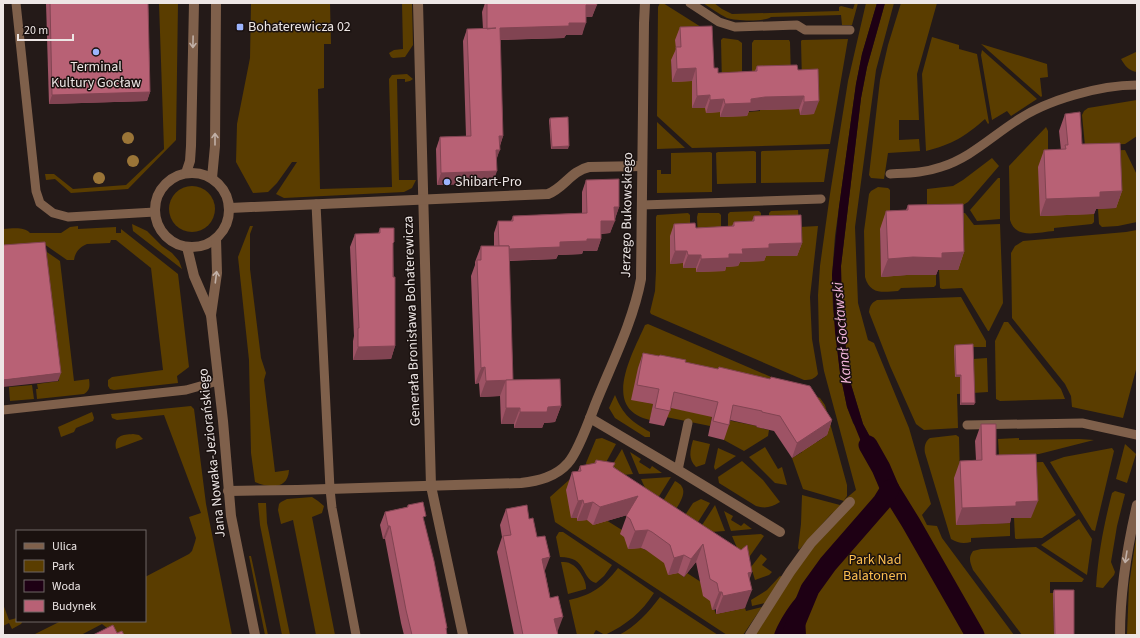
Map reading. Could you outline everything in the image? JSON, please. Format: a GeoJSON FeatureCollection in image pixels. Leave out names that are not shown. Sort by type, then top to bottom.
{"type":"FeatureCollection","features":[{"type":"Feature","properties":{"kind":"street"},"geometry":{"type":"LineString","coordinates":[[186,173],[192,146],[194,3]]}},
{"type":"Feature","properties":{"kind":"street"},"geometry":{"type":"LineString","coordinates":[[212,178],[215,146],[216,3]]}},
{"type":"Feature","properties":{"kind":"street","name":"Generała Bronisława Bohaterewicza"},"geometry":{"type":"LineString","coordinates":[[418,3],[431,486],[463,635]]}},
{"type":"Feature","properties":{"kind":"street","name":"Jerzego Bukowskiego"},"geometry":{"type":"LineString","coordinates":[[228,491],[521,483],[533,481],[554,474],[567,464],[573,457],[629,322],[638,292],[642,259],[645,3]]}},
{"type":"Feature","properties":{"kind":"street"},"geometry":{"type":"LineString","coordinates":[[230,208],[548,194],[558,189],[576,171],[582,168],[642,166]]}},
{"type":"Feature","properties":{"kind":"street"},"geometry":{"type":"LineString","coordinates":[[186,173],[204,174],[212,178],[225,192],[230,208],[228,222],[223,231],[216,239],[208,244],[198,247],[187,247],[169,240],[162,232],[158,224],[155,212],[158,196],[162,187],[173,178],[186,173]]}},
{"type":"Feature","properties":{"kind":"street","name":"Jana Nowaka-Jeziorańskiego"},"geometry":{"type":"LineString","coordinates":[[216,239],[217,273],[211,315],[228,491],[231,516],[255,635]]}},
{"type":"Feature","properties":{"kind":"street","name":"Jana Nowaka-Jeziorańskiego"},"geometry":{"type":"LineString","coordinates":[[187,247],[194,276],[211,315]]}},
{"type":"Feature","properties":{"kind":"street"},"geometry":{"type":"LineString","coordinates":[[590,418],[780,532]]}},
{"type":"Feature","properties":{"kind":"street"},"geometry":{"type":"LineString","coordinates":[[750,635],[790,572],[811,543],[850,502]]}},
{"type":"Feature","properties":{"kind":"street"},"geometry":{"type":"LineString","coordinates":[[1120,635],[1120,617],[1126,558],[1137,505]]}},
{"type":"Feature","properties":{"kind":"lane"},"geometry":{"type":"LineString","coordinates":[[16,3],[36,191],[40,203],[53,213],[68,217],[155,212]]}},
{"type":"Feature","properties":{"kind":"lane"},"geometry":{"type":"LineString","coordinates":[[690,3],[719,22],[735,27],[797,25],[805,30],[850,30]]}},
{"type":"Feature","properties":{"kind":"lane"},"geometry":{"type":"LineString","coordinates":[[890,174],[923,172],[954,162],[971,154],[1017,120],[1059,99],[1114,87],[1137,85]]}},
{"type":"Feature","properties":{"kind":"lane"},"geometry":{"type":"LineString","coordinates":[[642,205],[821,199]]}},
{"type":"Feature","properties":{"kind":"lane"},"geometry":{"type":"LineString","coordinates":[[316,204],[330,489],[332,508],[356,635]]}},
{"type":"Feature","properties":{"kind":"lane"},"geometry":{"type":"LineString","coordinates":[[3,410],[186,390],[218,381]]}},
{"type":"Feature","properties":{"kind":"lane"},"geometry":{"type":"LineString","coordinates":[[678,470],[688,423]]}},
{"type":"Feature","properties":{"kind":"lane"},"geometry":{"type":"LineString","coordinates":[[967,425],[1082,423],[1137,435]]}},
{"type":"Feature","properties":{"kind":"green space"},"geometry":{"type":"Polygon","coordinates":[[[159,3],[178,3],[176,140],[128,189],[71,193],[55,179],[46,180],[45,174],[54,174],[73,189],[126,185],[164,149],[159,3]]]}},
{"type":"Feature","properties":{"kind":"green space"},"geometry":{"type":"Polygon","coordinates":[[[251,3],[330,3],[331,44],[324,44],[324,88],[318,89],[320,189],[392,187],[389,79],[392,75],[407,74],[413,79],[405,82],[405,79],[397,79],[399,180],[416,180],[412,188],[404,192],[284,198],[276,194],[297,162],[292,162],[277,183],[268,192],[253,193],[236,162],[237,124],[250,58],[251,3]]]}},
{"type":"Feature","properties":{"kind":"green space"},"geometry":{"type":"Polygon","coordinates":[[[402,3],[412,3],[413,45],[405,57],[393,58],[389,53],[394,50],[403,49],[402,3]]]}},
{"type":"Feature","properties":{"kind":"green space"},"geometry":{"type":"Polygon","coordinates":[[[660,3],[663,3],[709,32],[676,60],[671,60],[672,81],[692,81],[692,108],[705,108],[720,112],[720,117],[760,111],[760,106],[799,109],[800,115],[802,82],[801,41],[848,39],[830,144],[692,148],[657,116],[658,7],[660,3]]]}},
{"type":"Feature","properties":{"kind":"green space"},"geometry":{"type":"Polygon","coordinates":[[[703,3],[714,3],[732,14],[839,11],[839,7],[841,6],[853,9],[855,3],[858,3],[852,25],[842,25],[841,15],[771,17],[762,20],[731,19],[703,3]]]}},
{"type":"Feature","properties":{"kind":"green space","name":"Park Nad Balatonem"},"geometry":{"type":"Polygon","coordinates":[[[866,3],[877,3],[862,54],[856,84],[835,236],[832,275],[833,309],[840,373],[847,407],[853,423],[885,465],[863,424],[850,381],[842,317],[841,266],[861,98],[867,67],[885,3],[894,3],[876,70],[855,227],[858,303],[868,340],[874,343],[909,428],[931,504],[922,515],[927,525],[937,526],[942,538],[1014,635],[746,635],[833,512],[799,550],[802,495],[840,505],[844,501],[803,489],[792,458],[802,452],[801,449],[815,440],[817,442],[827,435],[631,400],[653,404],[650,420],[635,414],[626,404],[623,392],[624,379],[628,364],[645,325],[648,324],[820,398],[825,405],[847,485],[847,496],[844,500],[856,490],[824,371],[819,341],[818,295],[820,266],[830,194],[848,81],[866,3]]]}},
{"type":"Feature","properties":{"kind":"green space"},"geometry":{"type":"Polygon","coordinates":[[[901,3],[937,3],[917,74],[919,120],[899,120],[899,140],[919,139],[920,151],[888,153],[884,179],[871,178],[869,175],[880,80],[888,45],[901,3]]]}},
{"type":"Feature","properties":{"kind":"green space"},"geometry":{"type":"Polygon","coordinates":[[[932,37],[959,45],[959,49],[977,54],[989,123],[988,124],[985,119],[951,143],[926,151],[922,74],[932,37]]]}},
{"type":"Feature","properties":{"kind":"green space"},"geometry":{"type":"Polygon","coordinates":[[[723,38],[738,40],[742,43],[742,84],[722,85],[721,40],[723,38]]]}},
{"type":"Feature","properties":{"kind":"green space"},"geometry":{"type":"Polygon","coordinates":[[[754,40],[789,40],[791,78],[752,79],[752,43],[754,40]]]}},
{"type":"Feature","properties":{"kind":"green space"},"geometry":{"type":"Polygon","coordinates":[[[981,44],[1047,64],[1048,77],[1040,78],[1042,96],[1041,97],[981,44]]]}},
{"type":"Feature","properties":{"kind":"green space"},"geometry":{"type":"Polygon","coordinates":[[[982,50],[1037,99],[1011,116],[1007,111],[992,120],[981,55],[982,50]]]}},
{"type":"Feature","properties":{"kind":"green space"},"geometry":{"type":"Polygon","coordinates":[[[1136,52],[1137,72],[1128,68],[1121,59],[1136,52]]]}},
{"type":"Feature","properties":{"kind":"green space"},"geometry":{"type":"Polygon","coordinates":[[[1137,100],[1137,136],[1125,144],[1085,146],[1082,115],[1084,111],[1088,108],[1137,100]]]}},
{"type":"Feature","properties":{"kind":"green space"},"geometry":{"type":"Polygon","coordinates":[[[657,122],[685,148],[657,149],[657,122]]]}},
{"type":"Feature","properties":{"kind":"green space"},"geometry":{"type":"Polygon","coordinates":[[[1046,127],[1048,131],[1048,167],[1040,215],[1094,214],[1094,222],[1092,224],[1054,228],[1054,231],[1022,233],[1013,226],[1010,220],[1009,166],[1046,127]]]}},
{"type":"Feature","properties":{"kind":"green space"},"geometry":{"type":"Polygon","coordinates":[[[829,149],[824,182],[761,183],[762,151],[829,149]]]}},
{"type":"Feature","properties":{"kind":"green space"},"geometry":{"type":"Polygon","coordinates":[[[1125,150],[1137,175],[1137,222],[1118,226],[1102,227],[1099,224],[1098,209],[1116,208],[1085,152],[1125,150]]]}},
{"type":"Feature","properties":{"kind":"green space"},"geometry":{"type":"Polygon","coordinates":[[[756,152],[756,183],[717,184],[716,153],[756,152]]]}},
{"type":"Feature","properties":{"kind":"green space"},"geometry":{"type":"Polygon","coordinates":[[[671,153],[712,153],[712,192],[657,193],[657,170],[661,170],[661,174],[671,174],[671,153]]]}},
{"type":"Feature","properties":{"kind":"green space"},"geometry":{"type":"Polygon","coordinates":[[[992,158],[999,166],[968,202],[959,206],[927,207],[927,189],[953,186],[992,158]]]}},
{"type":"Feature","properties":{"kind":"green space"},"geometry":{"type":"Polygon","coordinates":[[[998,178],[1000,178],[1000,219],[977,221],[970,210],[998,178]]]}},
{"type":"Feature","properties":{"kind":"green space"},"geometry":{"type":"Polygon","coordinates":[[[192,186],[205,190],[211,196],[215,209],[211,222],[205,228],[192,232],[179,228],[173,222],[169,209],[173,196],[179,190],[192,186]]]}},
{"type":"Feature","properties":{"kind":"green space"},"geometry":{"type":"Polygon","coordinates":[[[878,187],[888,188],[890,190],[890,228],[880,229],[881,276],[936,275],[936,285],[934,287],[901,288],[898,291],[882,292],[874,290],[867,283],[865,277],[864,231],[869,194],[878,187]]]}},
{"type":"Feature","properties":{"kind":"green space"},"geometry":{"type":"Polygon","coordinates":[[[798,210],[799,227],[818,226],[810,297],[812,339],[818,374],[815,377],[804,380],[651,314],[650,312],[655,291],[657,215],[688,213],[690,215],[690,236],[670,264],[683,263],[683,268],[725,267],[738,262],[764,256],[797,256],[769,229],[769,213],[771,211],[798,210]]]}},
{"type":"Feature","properties":{"kind":"green space"},"geometry":{"type":"Polygon","coordinates":[[[759,211],[761,213],[761,229],[728,235],[728,214],[730,212],[759,211]]]}},
{"type":"Feature","properties":{"kind":"green space"},"geometry":{"type":"Polygon","coordinates":[[[698,213],[719,213],[721,215],[721,239],[698,240],[698,213]]]}},
{"type":"Feature","properties":{"kind":"green space"},"geometry":{"type":"Polygon","coordinates":[[[965,213],[974,225],[1000,224],[1003,303],[989,331],[962,288],[940,288],[939,270],[958,269],[927,214],[965,213]]]}},
{"type":"Feature","properties":{"kind":"green space"},"geometry":{"type":"Polygon","coordinates":[[[132,224],[147,231],[162,246],[172,253],[179,261],[182,269],[133,231],[132,224]]]}},
{"type":"Feature","properties":{"kind":"green space"},"geometry":{"type":"Polygon","coordinates":[[[78,226],[78,229],[116,227],[116,233],[121,233],[121,229],[178,274],[189,367],[177,376],[178,383],[114,390],[110,389],[108,386],[108,380],[112,377],[163,370],[151,268],[116,240],[111,240],[110,243],[87,244],[78,250],[74,260],[67,260],[44,244],[3,246],[3,229],[24,229],[30,233],[61,233],[70,227],[78,226]]]}},
{"type":"Feature","properties":{"kind":"green space"},"geometry":{"type":"Polygon","coordinates":[[[250,226],[253,226],[250,234],[250,269],[261,358],[266,373],[264,380],[275,472],[289,470],[288,477],[285,481],[277,486],[255,482],[251,453],[249,360],[238,257],[250,226]]]}},
{"type":"Feature","properties":{"kind":"green space"},"geometry":{"type":"Polygon","coordinates":[[[1137,230],[1137,366],[1123,418],[1072,407],[1071,396],[1065,384],[1012,318],[1011,253],[1015,246],[1023,241],[1137,230]]]}},
{"type":"Feature","properties":{"kind":"green space"},"geometry":{"type":"Polygon","coordinates":[[[44,250],[60,261],[74,381],[89,379],[89,388],[84,394],[37,399],[37,384],[59,381],[44,250]]]}},
{"type":"Feature","properties":{"kind":"green space"},"geometry":{"type":"Polygon","coordinates":[[[961,297],[986,341],[986,347],[972,347],[955,377],[973,377],[973,359],[987,358],[988,392],[957,394],[958,428],[924,430],[916,424],[890,366],[869,312],[870,308],[877,300],[961,297]]]}},
{"type":"Feature","properties":{"kind":"green space"},"geometry":{"type":"Polygon","coordinates":[[[1004,322],[1008,322],[1061,389],[1065,399],[1000,401],[996,399],[995,341],[1004,322]]]}},
{"type":"Feature","properties":{"kind":"green space"},"geometry":{"type":"Polygon","coordinates":[[[32,385],[34,399],[10,401],[9,387],[32,385]]]}},
{"type":"Feature","properties":{"kind":"green space"},"geometry":{"type":"Polygon","coordinates":[[[615,395],[625,413],[638,425],[650,432],[650,437],[645,437],[615,418],[609,408],[615,395]]]}},
{"type":"Feature","properties":{"kind":"green space"},"geometry":{"type":"Polygon","coordinates":[[[191,406],[194,409],[206,504],[232,635],[116,635],[102,624],[81,635],[33,635],[59,622],[146,622],[146,576],[192,551],[196,538],[189,517],[201,513],[164,415],[117,420],[112,418],[111,414],[191,406]]]}},
{"type":"Feature","properties":{"kind":"green space"},"geometry":{"type":"Polygon","coordinates":[[[668,407],[712,416],[710,426],[666,417],[668,407]]]}},
{"type":"Feature","properties":{"kind":"green space"},"geometry":{"type":"Polygon","coordinates":[[[92,412],[94,418],[93,421],[76,428],[74,432],[61,437],[58,427],[92,412]]]}},
{"type":"Feature","properties":{"kind":"green space"},"geometry":{"type":"Polygon","coordinates":[[[727,420],[769,430],[768,436],[744,451],[724,440],[727,420]]]}},
{"type":"Feature","properties":{"kind":"green space"},"geometry":{"type":"Polygon","coordinates":[[[122,435],[139,435],[143,439],[116,449],[116,441],[118,438],[122,435]]]}},
{"type":"Feature","properties":{"kind":"green space"},"geometry":{"type":"Polygon","coordinates":[[[956,435],[959,437],[960,478],[956,525],[1010,523],[1010,536],[971,538],[971,542],[965,543],[951,539],[925,449],[926,443],[930,438],[956,435]]]}},
{"type":"Feature","properties":{"kind":"green space"},"geometry":{"type":"Polygon","coordinates":[[[602,438],[616,444],[603,468],[587,467],[586,463],[596,439],[602,438]]]}},
{"type":"Feature","properties":{"kind":"green space"},"geometry":{"type":"Polygon","coordinates":[[[1019,438],[1019,440],[1094,440],[1039,454],[999,456],[998,439],[1019,438]]]}},
{"type":"Feature","properties":{"kind":"green space"},"geometry":{"type":"Polygon","coordinates":[[[693,440],[710,444],[705,464],[696,467],[693,464],[690,455],[693,440]]]}},
{"type":"Feature","properties":{"kind":"green space"},"geometry":{"type":"Polygon","coordinates":[[[1125,444],[1136,454],[1127,483],[1116,479],[1125,444]]]}},
{"type":"Feature","properties":{"kind":"green space"},"geometry":{"type":"Polygon","coordinates":[[[765,447],[778,469],[782,467],[787,485],[775,483],[749,457],[765,447]]]}},
{"type":"Feature","properties":{"kind":"green space"},"geometry":{"type":"Polygon","coordinates":[[[718,448],[736,456],[715,470],[714,467],[718,448]]]}},
{"type":"Feature","properties":{"kind":"green space"},"geometry":{"type":"Polygon","coordinates":[[[1112,448],[1114,451],[1095,531],[1092,530],[1050,462],[1064,457],[1112,448]]]}},
{"type":"Feature","properties":{"kind":"green space"},"geometry":{"type":"Polygon","coordinates":[[[622,449],[633,474],[614,476],[608,472],[622,449]]]}},
{"type":"Feature","properties":{"kind":"green space"},"geometry":{"type":"Polygon","coordinates":[[[630,452],[641,459],[639,462],[650,469],[652,466],[662,473],[639,474],[630,452]]]}},
{"type":"Feature","properties":{"kind":"green space"},"geometry":{"type":"Polygon","coordinates":[[[742,461],[763,480],[780,502],[768,507],[756,506],[719,483],[718,477],[742,461]]]}},
{"type":"Feature","properties":{"kind":"green space"},"geometry":{"type":"Polygon","coordinates":[[[1043,462],[1076,515],[1042,538],[1016,539],[1014,518],[1000,463],[1043,462]]]}},
{"type":"Feature","properties":{"kind":"green space"},"geometry":{"type":"Polygon","coordinates":[[[671,477],[653,506],[641,479],[671,477]]]}},
{"type":"Feature","properties":{"kind":"green space"},"geometry":{"type":"Polygon","coordinates":[[[574,478],[571,518],[577,518],[577,521],[601,517],[622,530],[637,545],[645,550],[647,547],[684,577],[687,573],[707,586],[716,614],[745,608],[746,611],[762,607],[743,635],[727,635],[555,522],[550,497],[569,480],[574,478]]]}},
{"type":"Feature","properties":{"kind":"green space"},"geometry":{"type":"Polygon","coordinates":[[[675,481],[682,486],[683,495],[679,505],[667,522],[654,516],[675,481]]]}},
{"type":"Feature","properties":{"kind":"green space"},"geometry":{"type":"Polygon","coordinates":[[[1115,491],[1125,494],[1117,526],[1111,562],[1115,572],[1103,588],[1096,587],[1098,563],[1104,528],[1112,493],[1115,491]]]}},
{"type":"Feature","properties":{"kind":"green space"},"geometry":{"type":"Polygon","coordinates":[[[312,497],[324,506],[322,513],[312,517],[335,635],[316,635],[293,520],[281,524],[278,510],[279,504],[287,499],[312,497]]]}},
{"type":"Feature","properties":{"kind":"green space"},"geometry":{"type":"Polygon","coordinates":[[[701,499],[710,503],[688,538],[676,529],[693,503],[701,499]]]}},
{"type":"Feature","properties":{"kind":"green space"},"geometry":{"type":"Polygon","coordinates":[[[258,503],[266,503],[267,523],[290,635],[282,635],[260,525],[258,503]]]}},
{"type":"Feature","properties":{"kind":"green space"},"geometry":{"type":"Polygon","coordinates":[[[715,505],[725,531],[697,533],[715,505]]]}},
{"type":"Feature","properties":{"kind":"green space"},"geometry":{"type":"Polygon","coordinates":[[[724,511],[733,516],[731,520],[741,526],[744,523],[752,529],[731,531],[724,511]]]}},
{"type":"Feature","properties":{"kind":"green space"},"geometry":{"type":"Polygon","coordinates":[[[1079,519],[1092,539],[1087,575],[1041,545],[1079,519]]]}},
{"type":"Feature","properties":{"kind":"green space"},"geometry":{"type":"Polygon","coordinates":[[[1137,531],[1137,635],[1127,635],[1129,585],[1137,531]]]}},
{"type":"Feature","properties":{"kind":"green space"},"geometry":{"type":"Polygon","coordinates":[[[559,532],[563,532],[612,565],[604,576],[596,583],[588,577],[575,560],[560,557],[556,537],[559,532]]]}},
{"type":"Feature","properties":{"kind":"green space"},"geometry":{"type":"Polygon","coordinates":[[[761,534],[764,536],[745,563],[743,562],[732,536],[761,534]]]}},
{"type":"Feature","properties":{"kind":"green space"},"geometry":{"type":"Polygon","coordinates":[[[1036,547],[1084,579],[1082,582],[1050,582],[1050,593],[1053,593],[1054,635],[1022,635],[973,570],[970,562],[970,556],[973,551],[981,549],[1036,547]]]}},
{"type":"Feature","properties":{"kind":"green space"},"geometry":{"type":"Polygon","coordinates":[[[761,554],[767,559],[762,565],[772,572],[769,575],[755,580],[751,567],[761,554]]]}},
{"type":"Feature","properties":{"kind":"green space"},"geometry":{"type":"Polygon","coordinates":[[[249,556],[251,556],[268,635],[265,635],[249,556]]]}},
{"type":"Feature","properties":{"kind":"green space"},"geometry":{"type":"Polygon","coordinates":[[[561,562],[569,563],[576,568],[584,578],[586,589],[568,594],[561,562]]]}},
{"type":"Feature","properties":{"kind":"green space"},"geometry":{"type":"Polygon","coordinates":[[[618,568],[654,593],[639,612],[613,631],[605,635],[596,630],[593,635],[577,635],[569,600],[591,593],[602,585],[618,568]]]}},
{"type":"Feature","properties":{"kind":"green space"},"geometry":{"type":"Polygon","coordinates":[[[780,576],[783,577],[765,603],[752,606],[751,600],[767,590],[780,576]]]}},
{"type":"Feature","properties":{"kind":"green space"},"geometry":{"type":"Polygon","coordinates":[[[660,597],[718,635],[619,635],[642,618],[660,597]]]}},
{"type":"Feature","properties":{"kind":"green space"},"geometry":{"type":"Polygon","coordinates":[[[3,604],[9,620],[16,618],[16,622],[22,622],[12,629],[9,623],[3,626],[3,604]]]}},
{"type":"Feature","properties":{"kind":"water"},"geometry":{"type":"Polygon","coordinates":[[[877,3],[885,3],[867,67],[861,98],[841,266],[842,317],[850,381],[863,424],[885,464],[877,472],[862,444],[847,407],[840,373],[835,332],[832,275],[839,207],[856,84],[862,54],[877,3]]]}},
{"type":"Feature","properties":{"kind":"water"},"geometry":{"type":"Polygon","coordinates":[[[810,589],[811,593],[805,617],[806,635],[774,635],[791,604],[805,590],[810,589]]]}},
{"type":"Feature","properties":{"kind":"building","name":"Terminal Kultury Gocław"},"geometry":{"type":"Polygon","coordinates":[[[50,3],[148,3],[150,92],[52,95],[50,3]]]}},
{"type":"Feature","properties":{"kind":"building"},"geometry":{"type":"Polygon","coordinates":[[[487,3],[596,3],[597,5],[586,5],[586,23],[569,23],[569,26],[500,28],[503,136],[499,136],[500,150],[496,150],[497,171],[441,173],[440,137],[471,136],[467,29],[487,28],[487,3]]]}},
{"type":"Feature","properties":{"kind":"building"},"geometry":{"type":"Polygon","coordinates":[[[712,26],[714,68],[718,68],[718,73],[757,71],[757,66],[797,65],[798,70],[818,69],[819,101],[804,102],[804,96],[765,97],[751,99],[751,103],[725,104],[724,99],[710,100],[710,95],[697,96],[696,68],[677,69],[676,47],[681,47],[680,27],[712,26]]]}},
{"type":"Feature","properties":{"kind":"building"},"geometry":{"type":"Polygon","coordinates":[[[1080,112],[1082,144],[1120,143],[1122,191],[1100,192],[1100,197],[1046,199],[1044,150],[1066,149],[1065,145],[1068,145],[1065,114],[1080,112]]]}},
{"type":"Feature","properties":{"kind":"building"},"geometry":{"type":"Polygon","coordinates":[[[568,117],[569,146],[552,147],[550,118],[568,117]]]}},
{"type":"Feature","properties":{"kind":"building"},"geometry":{"type":"Polygon","coordinates":[[[619,179],[619,207],[614,207],[615,221],[601,221],[601,239],[560,242],[560,247],[509,249],[509,246],[499,246],[498,221],[513,221],[513,216],[587,213],[586,180],[619,179]]]}},
{"type":"Feature","properties":{"kind":"building"},"geometry":{"type":"Polygon","coordinates":[[[963,204],[964,252],[942,253],[942,258],[913,257],[888,259],[886,211],[908,210],[908,205],[963,204]]]}},
{"type":"Feature","properties":{"kind":"building"},"geometry":{"type":"Polygon","coordinates":[[[801,215],[802,243],[769,244],[769,248],[742,249],[743,254],[729,254],[729,258],[701,259],[701,255],[688,255],[687,251],[675,251],[674,224],[695,223],[696,228],[734,226],[734,222],[754,221],[754,216],[801,215]]]}},
{"type":"Feature","properties":{"kind":"building"},"geometry":{"type":"Polygon","coordinates":[[[380,228],[394,228],[393,277],[395,277],[395,346],[358,347],[359,328],[355,234],[380,233],[380,228]]]}},
{"type":"Feature","properties":{"kind":"building"},"geometry":{"type":"Polygon","coordinates":[[[45,242],[61,373],[3,380],[3,245],[45,242]]]}},
{"type":"Feature","properties":{"kind":"building"},"geometry":{"type":"Polygon","coordinates":[[[481,246],[509,246],[513,380],[486,381],[485,367],[481,368],[477,260],[481,260],[481,246]]]}},
{"type":"Feature","properties":{"kind":"building"},"geometry":{"type":"Polygon","coordinates":[[[973,344],[975,403],[961,403],[961,375],[956,375],[955,345],[973,344]]]}},
{"type":"Feature","properties":{"kind":"building"},"geometry":{"type":"Polygon","coordinates":[[[643,353],[686,360],[685,362],[718,369],[719,367],[770,379],[771,377],[810,386],[832,420],[797,443],[780,416],[762,411],[733,405],[729,425],[713,421],[718,402],[674,392],[670,411],[655,408],[659,389],[637,385],[643,353]]]}},
{"type":"Feature","properties":{"kind":"building"},"geometry":{"type":"Polygon","coordinates":[[[560,379],[561,406],[548,407],[547,412],[520,412],[520,408],[506,408],[506,380],[560,379]]]}},
{"type":"Feature","properties":{"kind":"building"},"geometry":{"type":"Polygon","coordinates":[[[981,424],[996,424],[996,455],[1036,454],[1038,501],[1016,502],[1016,506],[962,508],[960,461],[982,460],[981,424]]]}},
{"type":"Feature","properties":{"kind":"building"},"geometry":{"type":"Polygon","coordinates":[[[596,460],[615,463],[613,467],[741,550],[747,545],[752,572],[748,573],[752,590],[723,596],[722,592],[719,592],[717,583],[710,579],[703,544],[691,559],[684,555],[674,558],[670,545],[652,532],[648,530],[635,531],[630,519],[626,516],[638,496],[600,507],[593,502],[584,504],[583,500],[578,501],[572,472],[581,471],[580,466],[596,463],[596,460]]]}},
{"type":"Feature","properties":{"kind":"building"},"geometry":{"type":"Polygon","coordinates":[[[423,502],[426,516],[423,517],[434,561],[447,628],[447,635],[412,635],[390,526],[388,526],[385,512],[423,502]]]}},
{"type":"Feature","properties":{"kind":"building"},"geometry":{"type":"Polygon","coordinates":[[[527,505],[529,519],[533,518],[537,537],[545,536],[550,557],[542,559],[550,598],[558,596],[563,617],[554,619],[558,635],[523,635],[503,536],[511,535],[506,509],[527,505]]]}},
{"type":"Feature","properties":{"kind":"building"},"geometry":{"type":"Polygon","coordinates":[[[1054,590],[1074,590],[1074,635],[1055,635],[1054,590]]]}},
{"type":"Feature","properties":{"kind":"building"},"geometry":{"type":"Polygon","coordinates":[[[113,625],[117,633],[122,631],[124,635],[93,635],[113,625]]]}},
{"type":"Feature","properties":{"kind":"waterway","name":"Kanał Gocławski"},"geometry":{"type":"LineString","coordinates":[[868,445],[881,468],[890,489],[975,635]]}},
{"type":"Feature","properties":{"kind":"waterway"},"geometry":{"type":"LineString","coordinates":[[793,635],[793,630],[810,589],[828,564],[882,502],[890,489]]}},
{"type":"Feature","properties":{"kind":"place","name":"Bohaterewicza 02"},"geometry":{"type":"Point","coordinates":[240,27]}},
{"type":"Feature","properties":{"kind":"place","name":"Terminal Kultury Gocław"},"geometry":{"type":"Point","coordinates":[96,52]}},
{"type":"Feature","properties":{"kind":"place","name":"Shibart-Pro"},"geometry":{"type":"Point","coordinates":[447,182]}}]}
